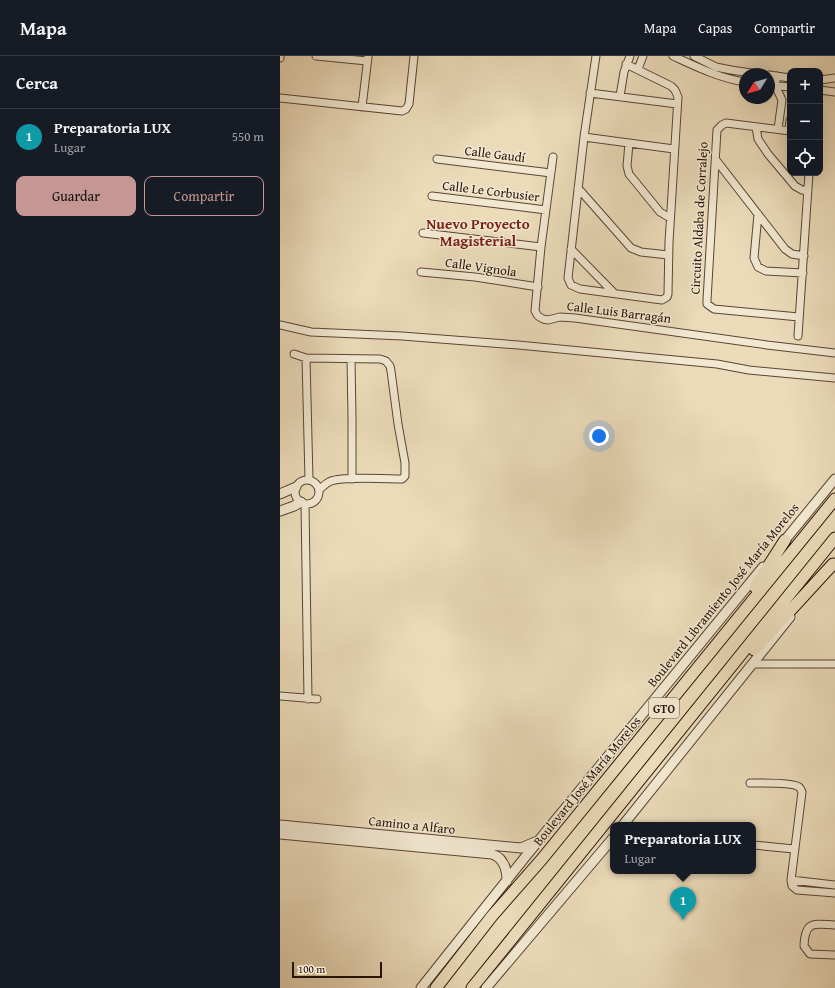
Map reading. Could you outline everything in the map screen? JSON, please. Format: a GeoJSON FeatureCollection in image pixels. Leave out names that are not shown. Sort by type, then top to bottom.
{"type":"FeatureCollection","features":[{"type":"Feature","properties":{"kind":"main road","name":"Boulevard José María Morelos"},"geometry":{"type":"LineString","coordinates":[[436,988],[492,916],[542,859],[835,499]]}},
{"type":"Feature","properties":{"kind":"main road","name":"GTO"},"geometry":{"type":"LineString","coordinates":[[476,987],[512,938],[835,538]]}},
{"type":"Feature","properties":{"kind":"main road"},"geometry":{"type":"LineString","coordinates":[[728,630],[785,540]]}},
{"type":"Feature","properties":{"kind":"main road"},"geometry":{"type":"LineString","coordinates":[[725,675],[743,661],[834,563]]}},
{"type":"Feature","properties":{"kind":"main road"},"geometry":{"type":"LineString","coordinates":[[428,988],[492,916]]}},
{"type":"Feature","properties":{"kind":"street"},"geometry":{"type":"LineString","coordinates":[[316,56],[368,58],[362,107]]}},
{"type":"Feature","properties":{"kind":"street"},"geometry":{"type":"LineString","coordinates":[[280,98],[402,111],[406,109],[409,104],[414,56]]}},
{"type":"Feature","properties":{"kind":"street"},"geometry":{"type":"LineString","coordinates":[[596,56],[584,137],[568,278],[571,285],[580,289],[662,300],[667,297],[668,294],[668,255],[677,94],[671,86],[626,64]]}},
{"type":"Feature","properties":{"kind":"street"},"geometry":{"type":"LineString","coordinates":[[620,96],[626,64],[630,56]]}},
{"type":"Feature","properties":{"kind":"street"},"geometry":{"type":"LineString","coordinates":[[638,69],[643,56]]}},
{"type":"Feature","properties":{"kind":"street"},"geometry":{"type":"LineString","coordinates":[[674,56],[712,74],[729,80],[739,81]]}},
{"type":"Feature","properties":{"kind":"street"},"geometry":{"type":"LineString","coordinates":[[694,56],[716,67],[739,71]]}},
{"type":"Feature","properties":{"kind":"street"},"geometry":{"type":"LineString","coordinates":[[775,76],[787,78]]}},
{"type":"Feature","properties":{"kind":"street"},"geometry":{"type":"LineString","coordinates":[[823,80],[835,78]]}},
{"type":"Feature","properties":{"kind":"street"},"geometry":{"type":"LineString","coordinates":[[775,85],[787,87]]}},
{"type":"Feature","properties":{"kind":"street"},"geometry":{"type":"LineString","coordinates":[[775,88],[786,101],[778,129]]}},
{"type":"Feature","properties":{"kind":"street"},"geometry":{"type":"LineString","coordinates":[[823,90],[835,92]]}},
{"type":"Feature","properties":{"kind":"street"},"geometry":{"type":"LineString","coordinates":[[590,93],[677,104]]}},
{"type":"Feature","properties":{"kind":"street","name":"Circuito Aldaba de Corralejo"},"geometry":{"type":"LineString","coordinates":[[787,130],[726,123],[719,127],[716,133],[716,160],[706,295],[707,304],[714,309],[799,317]]}},
{"type":"Feature","properties":{"kind":"street"},"geometry":{"type":"LineString","coordinates":[[756,127],[758,139],[768,154],[795,186],[802,190],[808,191]]}},
{"type":"Feature","properties":{"kind":"street"},"geometry":{"type":"LineString","coordinates":[[584,137],[674,149]]}},
{"type":"Feature","properties":{"kind":"street"},"geometry":{"type":"LineString","coordinates":[[629,143],[627,166],[629,174],[660,212],[670,218]]}},
{"type":"Feature","properties":{"kind":"street","name":"Calle Luis Barragán"},"geometry":{"type":"LineString","coordinates":[[553,157],[541,247],[535,311],[538,316],[548,320],[560,317],[575,318],[835,353]]}},
{"type":"Feature","properties":{"kind":"street","name":"Calle Gaudí"},"geometry":{"type":"LineString","coordinates":[[437,159],[551,173]]}},
{"type":"Feature","properties":{"kind":"street"},"geometry":{"type":"LineString","coordinates":[[716,160],[788,251],[795,255],[804,256]]}},
{"type":"Feature","properties":{"kind":"street"},"geometry":{"type":"LineString","coordinates":[[798,336],[809,176]]}},
{"type":"Feature","properties":{"kind":"street"},"geometry":{"type":"LineString","coordinates":[[578,188],[631,248],[641,252],[668,255]]}},
{"type":"Feature","properties":{"kind":"street","name":"Calle Le Corbusier"},"geometry":{"type":"LineString","coordinates":[[432,196],[546,210]]}},
{"type":"Feature","properties":{"kind":"street"},"geometry":{"type":"LineString","coordinates":[[758,214],[754,258],[758,266],[766,271],[803,273]]}},
{"type":"Feature","properties":{"kind":"street"},"geometry":{"type":"LineString","coordinates":[[423,233],[541,247]]}},
{"type":"Feature","properties":{"kind":"street"},"geometry":{"type":"LineString","coordinates":[[571,249],[614,293]]}},
{"type":"Feature","properties":{"kind":"street","name":"Calle Vignola"},"geometry":{"type":"LineString","coordinates":[[421,272],[474,277],[538,287]]}},
{"type":"Feature","properties":{"kind":"street"},"geometry":{"type":"LineString","coordinates":[[280,325],[310,332],[402,336],[518,345],[710,363],[749,370],[835,378]]}},
{"type":"Feature","properties":{"kind":"street"},"geometry":{"type":"LineString","coordinates":[[294,354],[306,358],[380,359],[386,361],[390,366],[406,474],[402,479],[333,480],[328,482],[319,490]]}},
{"type":"Feature","properties":{"kind":"street"},"geometry":{"type":"LineString","coordinates":[[306,358],[309,480]]}},
{"type":"Feature","properties":{"kind":"street"},"geometry":{"type":"LineString","coordinates":[[351,359],[352,479]]}},
{"type":"Feature","properties":{"kind":"street","name":"Boulevard Libramiento José María Morelos"},"geometry":{"type":"LineString","coordinates":[[421,988],[540,839],[835,479]]}},
{"type":"Feature","properties":{"kind":"street"},"geometry":{"type":"LineString","coordinates":[[280,494],[296,487],[301,481],[309,480],[316,483],[319,490],[318,497],[313,502],[303,503],[280,511]]}},
{"type":"Feature","properties":{"kind":"street"},"geometry":{"type":"LineString","coordinates":[[296,487],[295,495],[303,503],[308,699]]}},
{"type":"Feature","properties":{"kind":"street"},"geometry":{"type":"LineString","coordinates":[[625,822],[834,563]]}},
{"type":"Feature","properties":{"kind":"street"},"geometry":{"type":"LineString","coordinates":[[753,664],[835,664]]}},
{"type":"Feature","properties":{"kind":"street"},"geometry":{"type":"LineString","coordinates":[[280,696],[317,699]]}},
{"type":"Feature","properties":{"kind":"street"},"geometry":{"type":"LineString","coordinates":[[750,783],[795,785],[801,789],[802,792],[791,880],[792,886],[798,890],[835,893]]}},
{"type":"Feature","properties":{"kind":"street","name":"Camino a Alfaro"},"geometry":{"type":"LineString","coordinates":[[280,825],[340,835],[492,854],[497,856],[505,865],[507,881]]}},
{"type":"Feature","properties":{"kind":"street","name":"Camino a Alfaro"},"geometry":{"type":"LineString","coordinates":[[280,834],[340,835],[521,848],[527,847],[540,839]]}},
{"type":"Feature","properties":{"kind":"street"},"geometry":{"type":"LineString","coordinates":[[486,988],[610,842]]}},
{"type":"Feature","properties":{"kind":"street"},"geometry":{"type":"LineString","coordinates":[[756,845],[794,849]]}},
{"type":"Feature","properties":{"kind":"street"},"geometry":{"type":"LineString","coordinates":[[791,880],[835,884]]}},
{"type":"Feature","properties":{"kind":"street"},"geometry":{"type":"LineString","coordinates":[[835,925],[810,925],[807,928],[804,946],[810,954],[835,955]]}},
{"type":"Feature","properties":{"kind":"place","name":"Preparatoria LUX"},"geometry":{"type":"Point","coordinates":[683,920]}},
{"type":"Feature","properties":{"kind":"district","name":"Nuevo Proyecto Magisterial"},"geometry":{"type":"Point","coordinates":[478,232]}}]}
